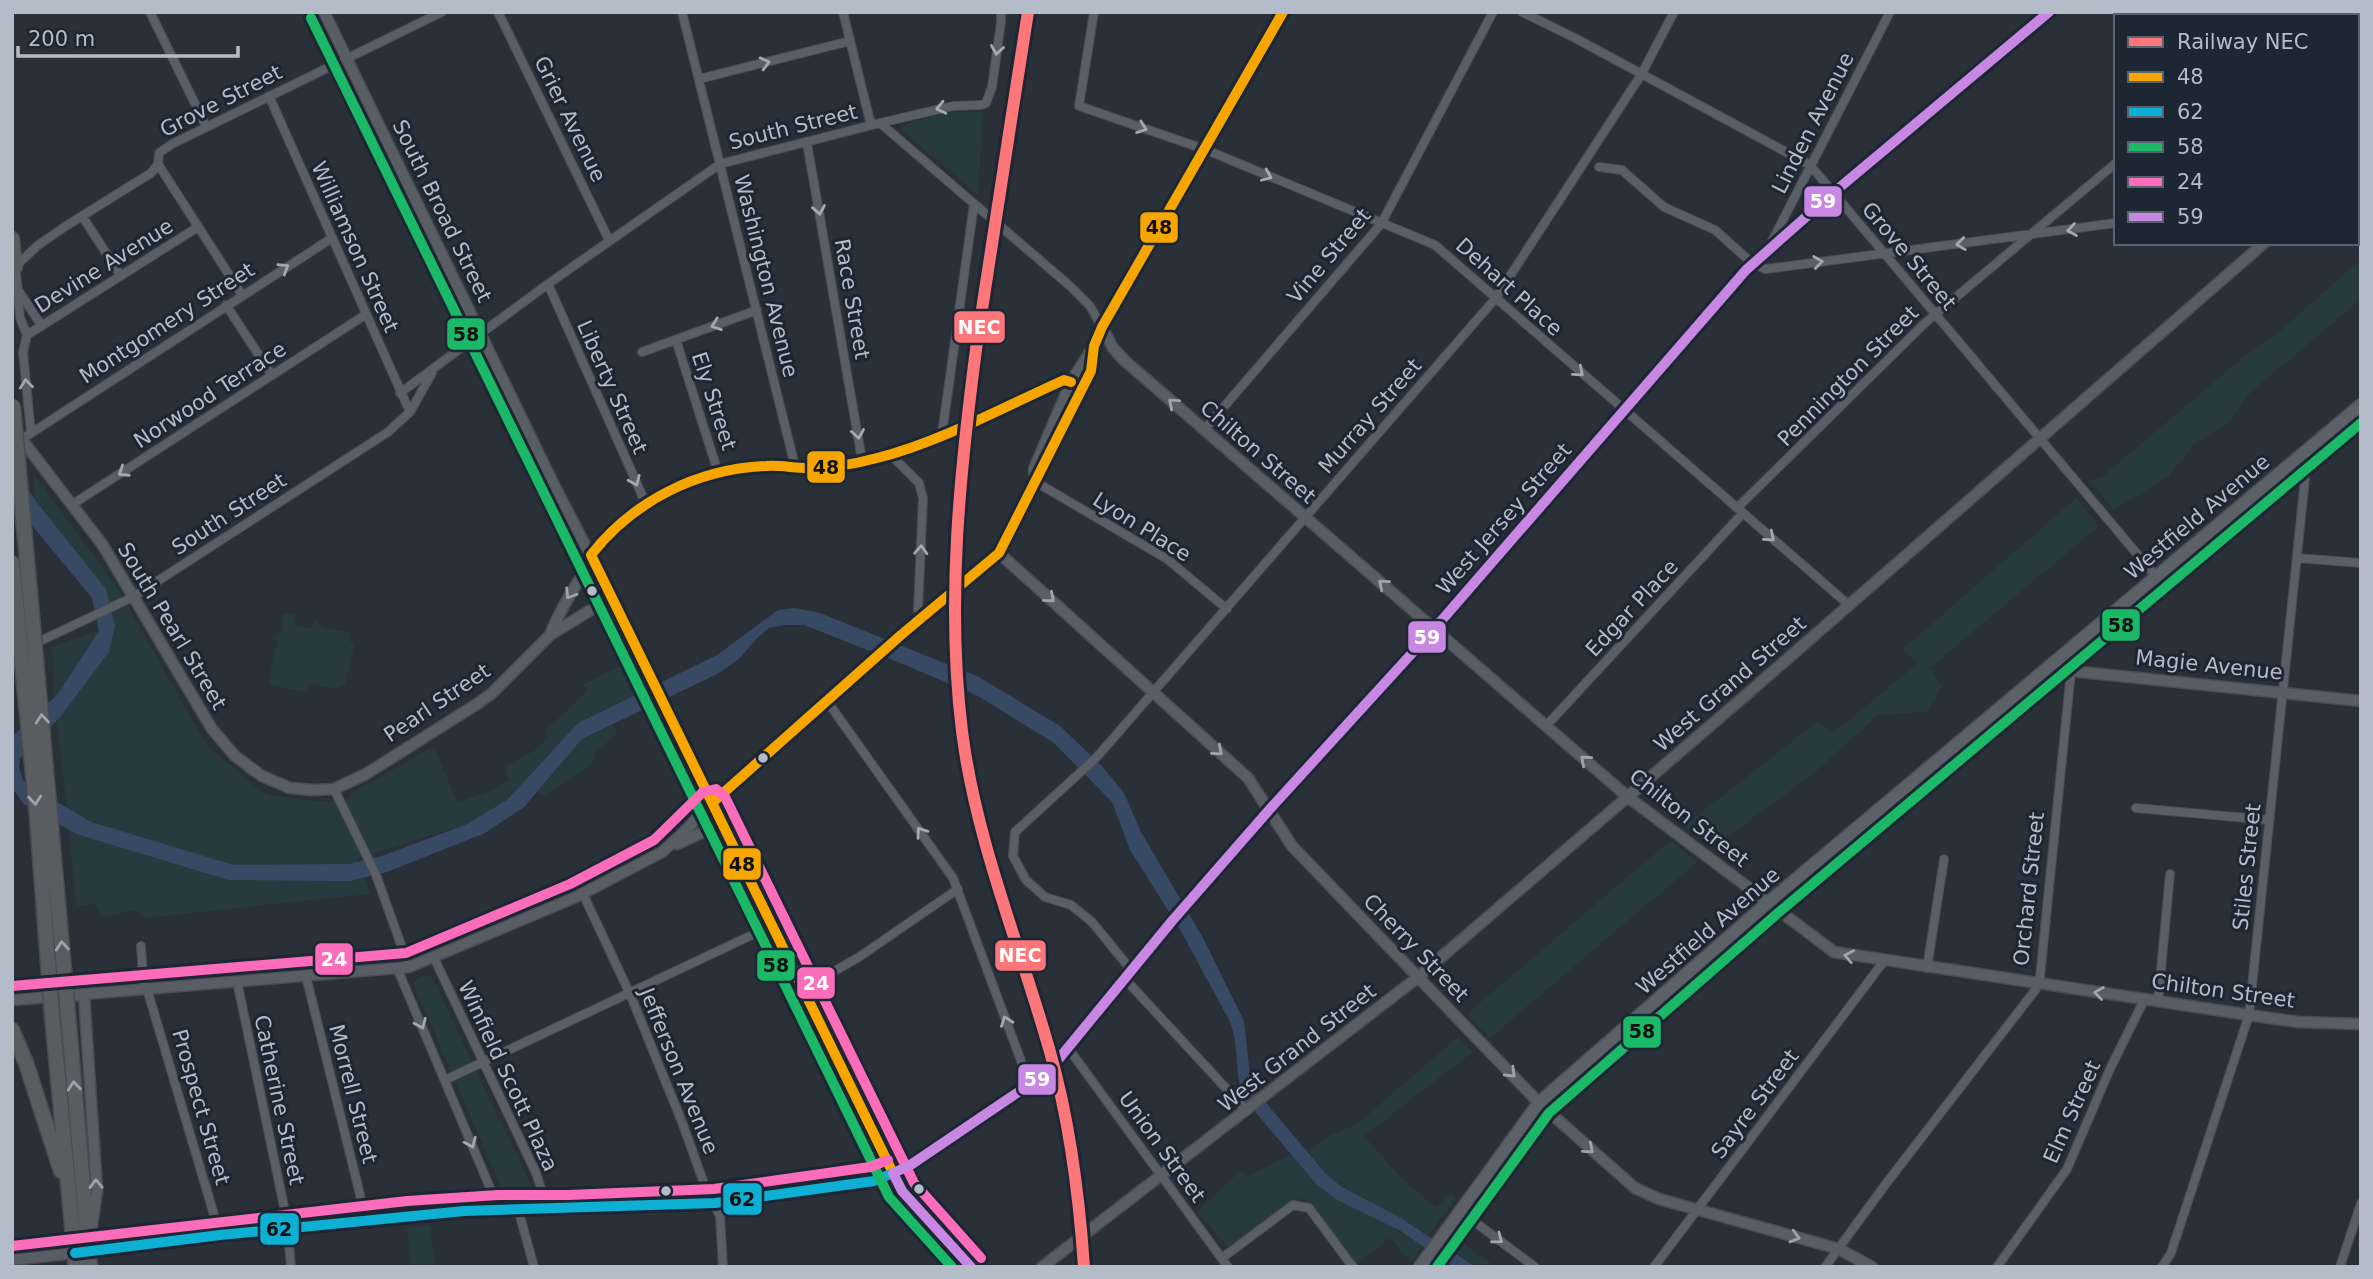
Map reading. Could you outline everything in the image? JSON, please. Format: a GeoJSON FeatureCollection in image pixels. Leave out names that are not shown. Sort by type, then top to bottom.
{"type":"FeatureCollection","features":[{"type":"Feature","properties":{"kind":"highway"},"geometry":{"type":"LineString","coordinates":[[13,242],[15,267]]}},
{"type":"Feature","properties":{"kind":"highway"},"geometry":{"type":"LineString","coordinates":[[13,401],[68,1014],[83,1260]]}},
{"type":"Feature","properties":{"kind":"highway"},"geometry":{"type":"LineString","coordinates":[[12,562],[70,1203]]}},
{"type":"Feature","properties":{"kind":"highway"},"geometry":{"type":"LineString","coordinates":[[12,1030],[46,1123],[70,1203],[83,1260]]}},
{"type":"Feature","properties":{"kind":"main road","name":"Westfield Avenue"},"geometry":{"type":"LineString","coordinates":[[1420,1267],[1539,1104],[1769,902],[2058,659],[2161,581],[2299,465],[2361,405]]}},
{"type":"Feature","properties":{"kind":"main road","name":"Westfield Avenue"},"geometry":{"type":"LineString","coordinates":[[2299,465],[2361,421]]}},
{"type":"Feature","properties":{"kind":"main road","name":"Westfield Avenue"},"geometry":{"type":"LineString","coordinates":[[2058,659],[2090,646],[2112,630],[2161,581]]}},
{"type":"Feature","properties":{"kind":"street"},"geometry":{"type":"LineString","coordinates":[[150,12],[206,126]]}},
{"type":"Feature","properties":{"kind":"street","name":"South Broad Street"},"geometry":{"type":"LineString","coordinates":[[324,12],[902,1191],[971,1267]]}},
{"type":"Feature","properties":{"kind":"street","name":"Grove Street"},"geometry":{"type":"LineString","coordinates":[[15,267],[37,246],[151,173],[158,164],[157,158],[163,149],[442,12]]}},
{"type":"Feature","properties":{"kind":"street","name":"Grier Avenue"},"geometry":{"type":"LineString","coordinates":[[498,12],[609,240]]}},
{"type":"Feature","properties":{"kind":"street","name":"Washington Avenue"},"geometry":{"type":"LineString","coordinates":[[682,12],[795,466]]}},
{"type":"Feature","properties":{"kind":"street"},"geometry":{"type":"LineString","coordinates":[[843,12],[875,124],[953,106],[981,105],[989,99],[1002,22],[1001,12]]}},
{"type":"Feature","properties":{"kind":"street","name":"Dehart Place"},"geometry":{"type":"LineString","coordinates":[[1094,12],[1079,106],[1204,149],[1435,244],[1850,606]]}},
{"type":"Feature","properties":{"kind":"street"},"geometry":{"type":"LineString","coordinates":[[1034,480],[1034,469],[1071,383],[1283,12]]}},
{"type":"Feature","properties":{"kind":"street","name":"Vine Street"},"geometry":{"type":"LineString","coordinates":[[1204,430],[1381,224],[1493,12]]}},
{"type":"Feature","properties":{"kind":"street","name":"Grove Street"},"geometry":{"type":"LineString","coordinates":[[1522,12],[1810,165],[2161,581]]}},
{"type":"Feature","properties":{"kind":"street","name":"Murray Street"},"geometry":{"type":"LineString","coordinates":[[1128,975],[1092,922],[1071,905],[1045,897],[1026,880],[1013,856],[1014,835],[1096,758],[1495,299],[1640,75],[1674,12]]}},
{"type":"Feature","properties":{"kind":"street","name":"Linden Avenue"},"geometry":{"type":"LineString","coordinates":[[1768,249],[1890,12]]}},
{"type":"Feature","properties":{"kind":"street","name":"West Jersey Street"},"geometry":{"type":"LineString","coordinates":[[12,1260],[83,1260],[220,1235],[366,1219],[499,1209],[548,1210],[715,1203],[874,1181],[909,1166],[1030,1085],[1048,1070],[1172,921],[1435,628],[1752,264],[1833,192],[2049,12]]}},
{"type":"Feature","properties":{"kind":"street"},"geometry":{"type":"LineString","coordinates":[[699,79],[850,41]]}},
{"type":"Feature","properties":{"kind":"street","name":"Williamson Street"},"geometry":{"type":"LineString","coordinates":[[269,96],[410,412]]}},
{"type":"Feature","properties":{"kind":"street","name":"South Street"},"geometry":{"type":"LineString","coordinates":[[400,393],[609,240],[720,164],[875,124],[1070,286],[1090,306],[1102,327]]}},
{"type":"Feature","properties":{"kind":"street","name":"Race Street"},"geometry":{"type":"LineString","coordinates":[[807,143],[862,460]]}},
{"type":"Feature","properties":{"kind":"street"},"geometry":{"type":"LineString","coordinates":[[158,164],[242,295]]}},
{"type":"Feature","properties":{"kind":"street","name":"Pennington Street"},"geometry":{"type":"LineString","coordinates":[[1740,511],[1935,314],[2114,165]]}},
{"type":"Feature","properties":{"kind":"street"},"geometry":{"type":"LineString","coordinates":[[1599,167],[1622,170],[1664,207],[1715,230],[1752,264],[1760,268],[2114,223]]}},
{"type":"Feature","properties":{"kind":"street"},"geometry":{"type":"LineString","coordinates":[[942,434],[974,204]]}},
{"type":"Feature","properties":{"kind":"street"},"geometry":{"type":"LineString","coordinates":[[82,216],[121,276]]}},
{"type":"Feature","properties":{"kind":"street","name":"Devine Avenue"},"geometry":{"type":"LineString","coordinates":[[27,335],[198,227]]}},
{"type":"Feature","properties":{"kind":"street","name":"Montgomery Street"},"geometry":{"type":"LineString","coordinates":[[26,436],[332,238]]}},
{"type":"Feature","properties":{"kind":"street"},"geometry":{"type":"LineString","coordinates":[[13,242],[23,247],[37,246]]}},
{"type":"Feature","properties":{"kind":"street","name":"West Grand Street"},"geometry":{"type":"LineString","coordinates":[[1042,1267],[1417,978],[1850,606],[2262,245]]}},
{"type":"Feature","properties":{"kind":"street"},"geometry":{"type":"LineString","coordinates":[[15,267],[20,318],[27,335],[23,352],[26,436]]}},
{"type":"Feature","properties":{"kind":"street","name":"Liberty Street"},"geometry":{"type":"LineString","coordinates":[[548,284],[646,504]]}},
{"type":"Feature","properties":{"kind":"street"},"geometry":{"type":"LineString","coordinates":[[18,290],[42,326]]}},
{"type":"Feature","properties":{"kind":"street"},"geometry":{"type":"LineString","coordinates":[[226,305],[272,375]]}},
{"type":"Feature","properties":{"kind":"street"},"geometry":{"type":"LineString","coordinates":[[642,352],[757,310]]}},
{"type":"Feature","properties":{"kind":"street","name":"Norwood Terrace"},"geometry":{"type":"LineString","coordinates":[[73,504],[365,315]]}},
{"type":"Feature","properties":{"kind":"street","name":"Chilton Street"},"geometry":{"type":"LineString","coordinates":[[1102,327],[1113,348],[1123,359],[1628,797],[1834,952],[2038,985],[2298,1022],[2361,1024]]}},
{"type":"Feature","properties":{"kind":"street","name":"Ely Street"},"geometry":{"type":"LineString","coordinates":[[676,340],[718,472]]}},
{"type":"Feature","properties":{"kind":"street"},"geometry":{"type":"LineString","coordinates":[[662,852],[712,803],[876,657],[999,553],[1091,371],[1094,346]]}},
{"type":"Feature","properties":{"kind":"street","name":"Chilton Street"},"geometry":{"type":"LineString","coordinates":[[1094,346],[1123,359]]}},
{"type":"Feature","properties":{"kind":"street","name":"South Street"},"geometry":{"type":"LineString","coordinates":[[12,653],[133,597],[388,432],[410,412],[436,368]]}},
{"type":"Feature","properties":{"kind":"street","name":"Pearl Street"},"geometry":{"type":"LineString","coordinates":[[550,635],[558,612],[585,570],[591,555],[608,534],[646,504],[683,483],[718,472],[766,466],[815,468],[891,455],[1064,380],[1071,383]]}},
{"type":"Feature","properties":{"kind":"street"},"geometry":{"type":"LineString","coordinates":[[1065,425],[1075,391],[1071,383]]}},
{"type":"Feature","properties":{"kind":"street","name":"South Pearl Street"},"geometry":{"type":"LineString","coordinates":[[12,428],[26,436],[102,544],[206,720],[235,756],[254,771],[279,784],[301,789],[334,789]]}},
{"type":"Feature","properties":{"kind":"street"},"geometry":{"type":"LineString","coordinates":[[891,455],[919,484],[923,498],[918,610],[921,618]]}},
{"type":"Feature","properties":{"kind":"street","name":"Stiles Street"},"geometry":{"type":"LineString","coordinates":[[2162,1267],[2171,1253],[2249,1015],[2305,479],[2299,465]]}},
{"type":"Feature","properties":{"kind":"street","name":"Lyon Place"},"geometry":{"type":"LineString","coordinates":[[1034,480],[1167,559],[1227,609]]}},
{"type":"Feature","properties":{"kind":"street","name":"Edgar Place"},"geometry":{"type":"LineString","coordinates":[[1546,726],[1740,511]]}},
{"type":"Feature","properties":{"kind":"street","name":"Cherry Street"},"geometry":{"type":"LineString","coordinates":[[999,553],[1248,778],[1292,846],[1539,1104],[1635,1188],[1659,1199],[1839,1249],[1872,1267]]}},
{"type":"Feature","properties":{"kind":"street"},"geometry":{"type":"LineString","coordinates":[[2297,558],[2361,562]]}},
{"type":"Feature","properties":{"kind":"street","name":"Pearl Street"},"geometry":{"type":"LineString","coordinates":[[334,789],[366,774],[477,704],[497,688],[550,635],[612,597]]}},
{"type":"Feature","properties":{"kind":"street"},"geometry":{"type":"LineString","coordinates":[[2058,659],[2071,671],[2078,660],[2112,630]]}},
{"type":"Feature","properties":{"kind":"street","name":"Magie Avenue"},"geometry":{"type":"LineString","coordinates":[[2071,671],[2361,701]]}},
{"type":"Feature","properties":{"kind":"street","name":"Orchard Street"},"geometry":{"type":"LineString","coordinates":[[1825,1267],[2038,985],[2071,671]]}},
{"type":"Feature","properties":{"kind":"street"},"geometry":{"type":"LineString","coordinates":[[827,701],[953,878],[1030,1085]]}},
{"type":"Feature","properties":{"kind":"street"},"geometry":{"type":"LineString","coordinates":[[334,789],[376,875],[403,968],[445,1080],[499,1209]]}},
{"type":"Feature","properties":{"kind":"street"},"geometry":{"type":"LineString","coordinates":[[2136,808],[2269,820]]}},
{"type":"Feature","properties":{"kind":"street"},"geometry":{"type":"LineString","coordinates":[[12,1000],[403,968],[434,958],[583,894],[722,824]]}},
{"type":"Feature","properties":{"kind":"street"},"geometry":{"type":"LineString","coordinates":[[1927,968],[1944,859]]}},
{"type":"Feature","properties":{"kind":"street"},"geometry":{"type":"LineString","coordinates":[[2158,1002],[2170,874]]}},
{"type":"Feature","properties":{"kind":"street"},"geometry":{"type":"LineString","coordinates":[[802,990],[859,957],[958,889]]}},
{"type":"Feature","properties":{"kind":"street","name":"Jefferson Avenue"},"geometry":{"type":"LineString","coordinates":[[583,894],[630,994],[680,1116],[706,1189],[720,1216],[723,1267]]}},
{"type":"Feature","properties":{"kind":"street"},"geometry":{"type":"LineString","coordinates":[[445,1080],[771,926]]}},
{"type":"Feature","properties":{"kind":"street","name":"Prospect Street"},"geometry":{"type":"LineString","coordinates":[[141,946],[146,989],[220,1235]]}},
{"type":"Feature","properties":{"kind":"street","name":"Winfield Scott Plaza"},"geometry":{"type":"LineString","coordinates":[[434,958],[536,1173],[548,1210]]}},
{"type":"Feature","properties":{"kind":"street","name":"Sayre Street"},"geometry":{"type":"LineString","coordinates":[[1654,1267],[1884,961]]}},
{"type":"Feature","properties":{"kind":"street"},"geometry":{"type":"LineString","coordinates":[[1128,975],[1249,1109]]}},
{"type":"Feature","properties":{"kind":"street","name":"Morrell Street"},"geometry":{"type":"LineString","coordinates":[[306,976],[366,1219]]}},
{"type":"Feature","properties":{"kind":"street","name":"Catherine Street"},"geometry":{"type":"LineString","coordinates":[[237,981],[287,1228],[291,1267]]}},
{"type":"Feature","properties":{"kind":"street"},"geometry":{"type":"LineString","coordinates":[[83,1260],[97,1191],[84,994]]}},
{"type":"Feature","properties":{"kind":"street","name":"Elm Street"},"geometry":{"type":"LineString","coordinates":[[1997,1267],[2067,1169],[2110,1069],[2144,1000]]}},
{"type":"Feature","properties":{"kind":"street","name":"Union Street"},"geometry":{"type":"LineString","coordinates":[[1068,1048],[1228,1267]]}},
{"type":"Feature","properties":{"kind":"street"},"geometry":{"type":"LineString","coordinates":[[1222,1258],[1293,1205],[1309,1208],[1353,1267]]}},
{"type":"Feature","properties":{"kind":"street"},"geometry":{"type":"LineString","coordinates":[[2340,1267],[2360,1208]]}},
{"type":"Feature","properties":{"kind":"street"},"geometry":{"type":"LineString","coordinates":[[519,1209],[534,1267]]}},
{"type":"Feature","properties":{"kind":"street"},"geometry":{"type":"LineString","coordinates":[[1460,1211],[1535,1267]]}},
{"type":"Feature","properties":{"kind":"green space"},"geometry":{"type":"Polygon","coordinates":[[[951,112],[983,112],[978,195],[901,127],[951,112]]]}},
{"type":"Feature","properties":{"kind":"green space"},"geometry":{"type":"Polygon","coordinates":[[[2361,259],[2361,299],[2251,392],[2227,424],[2194,444],[2169,476],[2114,510],[2090,481],[2102,477],[2247,354],[2276,335],[2361,259]]]}},
{"type":"Feature","properties":{"kind":"green space"},"geometry":{"type":"Polygon","coordinates":[[[33,473],[117,587],[206,744],[268,795],[325,802],[348,799],[352,793],[434,746],[457,802],[492,791],[509,780],[505,766],[534,751],[548,738],[546,730],[588,690],[583,685],[627,662],[641,693],[578,723],[507,800],[467,824],[358,858],[370,894],[145,918],[137,910],[102,917],[94,904],[76,906],[54,701],[52,647],[99,631],[92,598],[48,545],[35,508],[33,473]]]}},
{"type":"Feature","properties":{"kind":"green space"},"geometry":{"type":"Polygon","coordinates":[[[2076,498],[2099,526],[1930,668],[1942,686],[1926,712],[1878,715],[1812,775],[1713,847],[1684,826],[1818,721],[1833,733],[1918,663],[1903,649],[2076,498]]]}},
{"type":"Feature","properties":{"kind":"green space"},"geometry":{"type":"Polygon","coordinates":[[[283,613],[295,615],[294,625],[312,629],[314,620],[322,627],[349,632],[349,641],[355,643],[345,686],[339,685],[338,690],[309,683],[307,693],[272,685],[269,681],[272,678],[270,675],[275,648],[279,645],[274,637],[284,629],[281,624],[283,613]]]}},
{"type":"Feature","properties":{"kind":"green space"},"geometry":{"type":"Polygon","coordinates":[[[613,725],[618,734],[593,753],[596,759],[545,796],[537,792],[582,739],[613,725]]]}},
{"type":"Feature","properties":{"kind":"green space"},"geometry":{"type":"Polygon","coordinates":[[[1671,840],[1697,862],[1490,1038],[1468,1013],[1671,840]]]}},
{"type":"Feature","properties":{"kind":"green space"},"geometry":{"type":"Polygon","coordinates":[[[429,975],[434,980],[531,1184],[532,1192],[525,1198],[509,1197],[503,1192],[413,983],[418,978],[429,975]]]}},
{"type":"Feature","properties":{"kind":"green space"},"geometry":{"type":"Polygon","coordinates":[[[1458,1037],[1473,1052],[1364,1136],[1405,1182],[1436,1207],[1452,1193],[1456,1198],[1429,1235],[1342,1187],[1327,1175],[1309,1152],[1330,1136],[1355,1126],[1458,1037]]]}},
{"type":"Feature","properties":{"kind":"green space"},"geometry":{"type":"Polygon","coordinates":[[[1291,1154],[1316,1184],[1337,1200],[1385,1222],[1422,1245],[1411,1262],[1390,1238],[1357,1264],[1311,1204],[1296,1199],[1228,1247],[1197,1212],[1240,1171],[1249,1176],[1291,1154]]]}},
{"type":"Feature","properties":{"kind":"green space"},"geometry":{"type":"Polygon","coordinates":[[[430,1225],[435,1267],[411,1267],[407,1228],[430,1225]]]}},
{"type":"Feature","properties":{"kind":"green space"},"geometry":{"type":"Polygon","coordinates":[[[1456,1235],[1474,1252],[1497,1267],[1476,1267],[1448,1247],[1456,1235]]]}},
{"type":"Feature","properties":{"kind":"water"},"geometry":{"type":"Polygon","coordinates":[[[12,465],[38,504],[106,589],[115,626],[109,652],[61,716],[20,758],[19,768],[24,782],[91,822],[234,865],[349,864],[382,856],[467,824],[507,800],[578,723],[717,655],[778,610],[795,608],[820,613],[979,677],[1060,726],[1102,766],[1124,793],[1141,832],[1202,936],[1244,1021],[1251,1085],[1261,1097],[1327,1175],[1342,1187],[1399,1217],[1476,1267],[1453,1267],[1399,1230],[1337,1200],[1316,1184],[1242,1096],[1230,1022],[1181,931],[1130,850],[1112,802],[1054,743],[978,696],[804,625],[769,628],[739,659],[719,673],[582,739],[524,807],[485,833],[387,872],[349,881],[229,880],[76,834],[24,804],[12,788],[12,737],[58,694],[99,631],[92,598],[12,501],[12,465]]]}},
{"type":"Feature","properties":{"kind":"rail line","name":"NEC"},"geometry":{"type":"LineString","coordinates":[[1028,12],[977,342],[965,439],[955,585],[957,682],[962,731],[977,813],[1050,1052],[1063,1105],[1076,1185],[1084,1267]]}},
{"type":"Feature","properties":{"kind":"transit line","name":"48"},"geometry":{"type":"LineString","coordinates":[[712,803],[901,635],[999,553],[1091,371],[1094,346],[1102,327],[1283,12]]}},
{"type":"Feature","properties":{"kind":"transit line","name":"59"},"geometry":{"type":"LineString","coordinates":[[971,1267],[902,1191],[893,1173],[909,1166],[1039,1078],[1057,1061],[1172,921],[1435,628],[1746,270],[1833,193],[2049,12]]}},
{"type":"Feature","properties":{"kind":"transit line","name":"58"},"geometry":{"type":"LineString","coordinates":[[311,18],[889,1197],[952,1267]]}},
{"type":"Feature","properties":{"kind":"transit line","name":"48"},"geometry":{"type":"LineString","coordinates":[[591,555],[626,519],[668,491],[691,481],[740,468],[825,467],[877,458],[948,434],[1064,380],[1071,382]]}},
{"type":"Feature","properties":{"kind":"transit line","name":"58"},"geometry":{"type":"LineString","coordinates":[[1437,1267],[1549,1113],[1778,913],[2361,423]]}},
{"type":"Feature","properties":{"kind":"transit line","name":"48"},"geometry":{"type":"LineString","coordinates":[[591,555],[893,1173]]}},
{"type":"Feature","properties":{"kind":"transit line","name":"24"},"geometry":{"type":"LineString","coordinates":[[12,986],[406,953],[570,884],[654,840],[703,792],[716,789],[725,797],[914,1183],[981,1258]]}},
{"type":"Feature","properties":{"kind":"transit line","name":"24"},"geometry":{"type":"LineString","coordinates":[[12,1246],[407,1201],[498,1195],[714,1189],[870,1167],[888,1160]]}},
{"type":"Feature","properties":{"kind":"transit line","name":"62"},"geometry":{"type":"LineString","coordinates":[[75,1253],[220,1235],[464,1211],[715,1203],[874,1181],[893,1173]]}}]}
